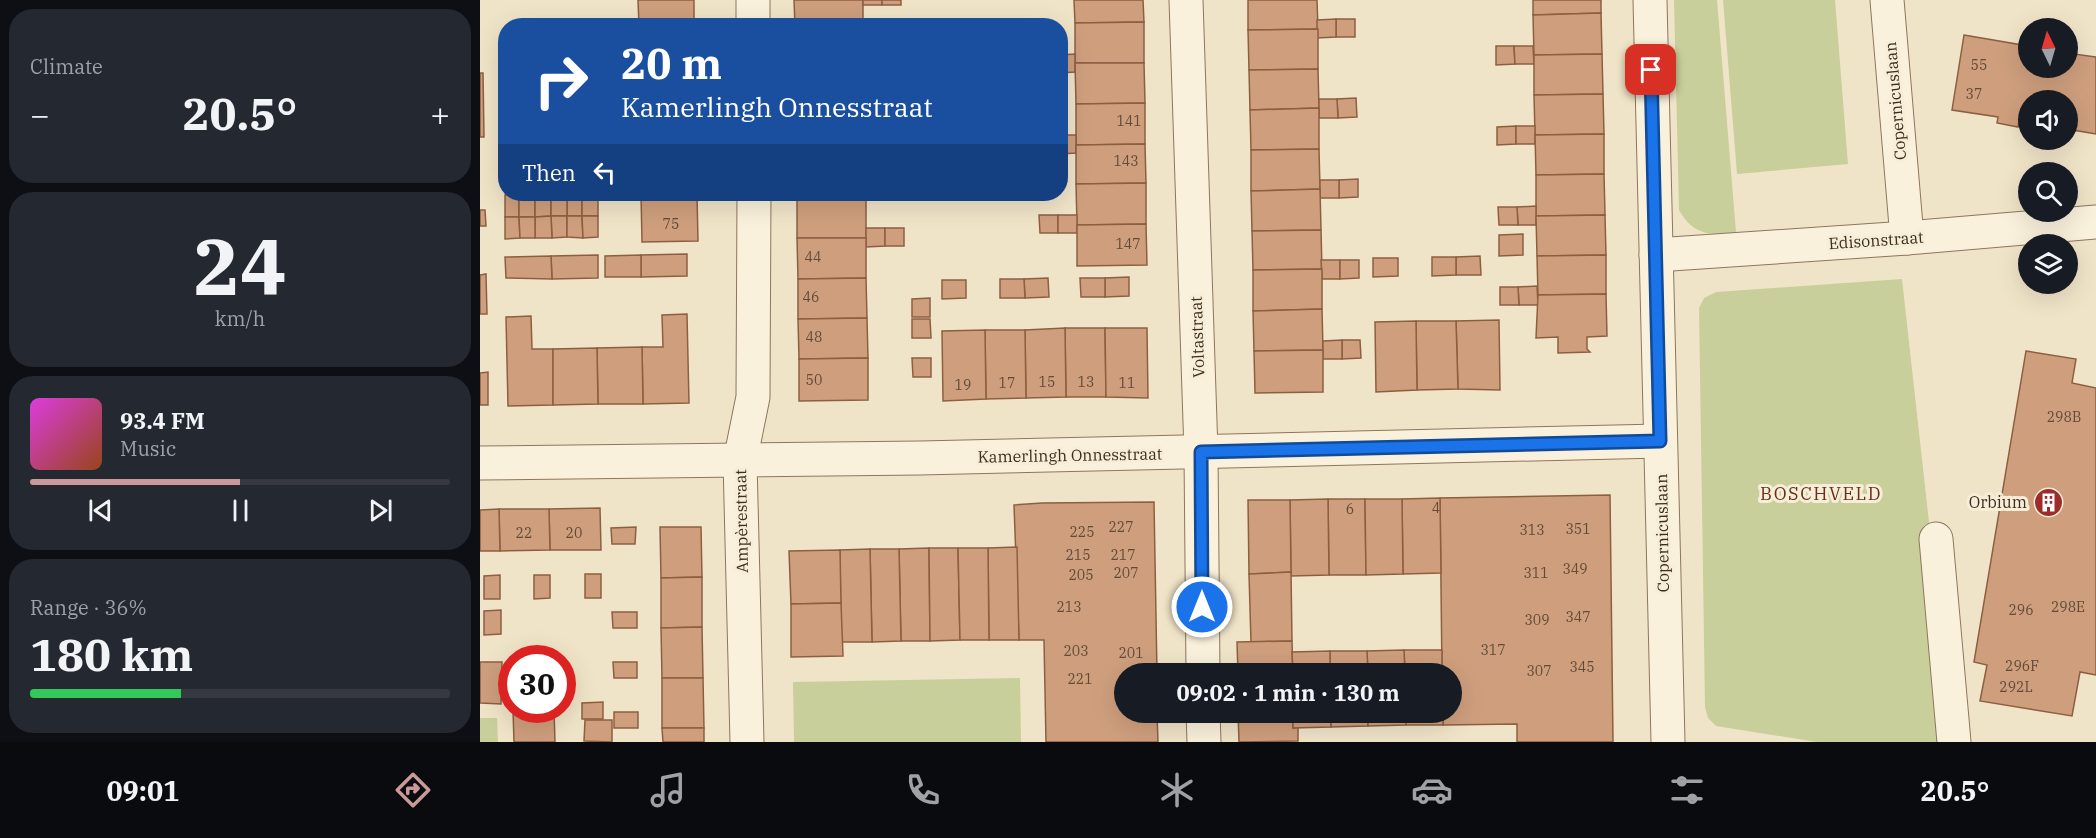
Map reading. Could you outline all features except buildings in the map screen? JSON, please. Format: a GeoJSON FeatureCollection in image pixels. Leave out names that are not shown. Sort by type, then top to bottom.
{"type":"FeatureCollection","features":[{"type":"Feature","properties":{"kind":"street"},"geometry":{"type":"LineString","coordinates":[[753,0],[753,18]]}},
{"type":"Feature","properties":{"kind":"street","name":"Voltastraat"},"geometry":{"type":"LineString","coordinates":[[1186,0],[1201,452],[1203,663]]}},
{"type":"Feature","properties":{"kind":"street","name":"Copernicuslaan"},"geometry":{"type":"LineString","coordinates":[[1650,0],[1668,742]]}},
{"type":"Feature","properties":{"kind":"street","name":"Copernicuslaan"},"geometry":{"type":"LineString","coordinates":[[1887,0],[1907,238]]}},
{"type":"Feature","properties":{"kind":"street","name":"Ampèrestraat"},"geometry":{"type":"LineString","coordinates":[[747,742],[740,461],[753,397],[754,201]]}},
{"type":"Feature","properties":{"kind":"street","name":"Edisonstraat"},"geometry":{"type":"LineString","coordinates":[[1656,255],[1907,238],[2096,222]]}},
{"type":"Feature","properties":{"kind":"street","name":"Kamerlingh Onnesstraat"},"geometry":{"type":"LineString","coordinates":[[480,463],[740,461],[1660,441]]}},
{"type":"Feature","properties":{"kind":"street"},"geometry":{"type":"LineString","coordinates":[[1936,539],[1954,742]]}},
{"type":"Feature","properties":{"kind":"street"},"geometry":{"type":"LineString","coordinates":[[1203,723],[1204,742]]}},
{"type":"Feature","properties":{"kind":"green space"},"geometry":{"type":"Polygon","coordinates":[[[1674,0],[1717,0],[1736,232],[1718,234],[1703,232],[1690,225],[1679,210],[1674,0]]]}},
{"type":"Feature","properties":{"kind":"green space"},"geometry":{"type":"Polygon","coordinates":[[[1723,0],[1835,0],[1848,164],[1737,174],[1723,0]]]}},
{"type":"Feature","properties":{"kind":"green space"},"geometry":{"type":"Polygon","coordinates":[[[1902,279],[1932,549],[1943,742],[1817,742],[1716,726],[1708,718],[1705,707],[1699,308],[1704,298],[1716,292],[1902,279]]]}},
{"type":"Feature","properties":{"kind":"green space"},"geometry":{"type":"Polygon","coordinates":[[[1020,678],[1021,742],[794,742],[793,682],[1020,678]]]}},
{"type":"Feature","properties":{"kind":"green space"},"geometry":{"type":"Polygon","coordinates":[[[480,718],[497,718],[498,742],[480,742],[480,718]]]}},
{"type":"Feature","properties":{"kind":"place","name":"Orbium"},"geometry":{"type":"Point","coordinates":[2048,502]}},
{"type":"Feature","properties":{"kind":"district","name":"BOSCHVELD"},"geometry":{"type":"Point","coordinates":[1821,494]}},
{"type":"Feature","properties":{"kind":"route"},"geometry":{"type":"LineString","coordinates":[[1202,607],[1201,452],[1660,441],[1651,70]]}}]}
